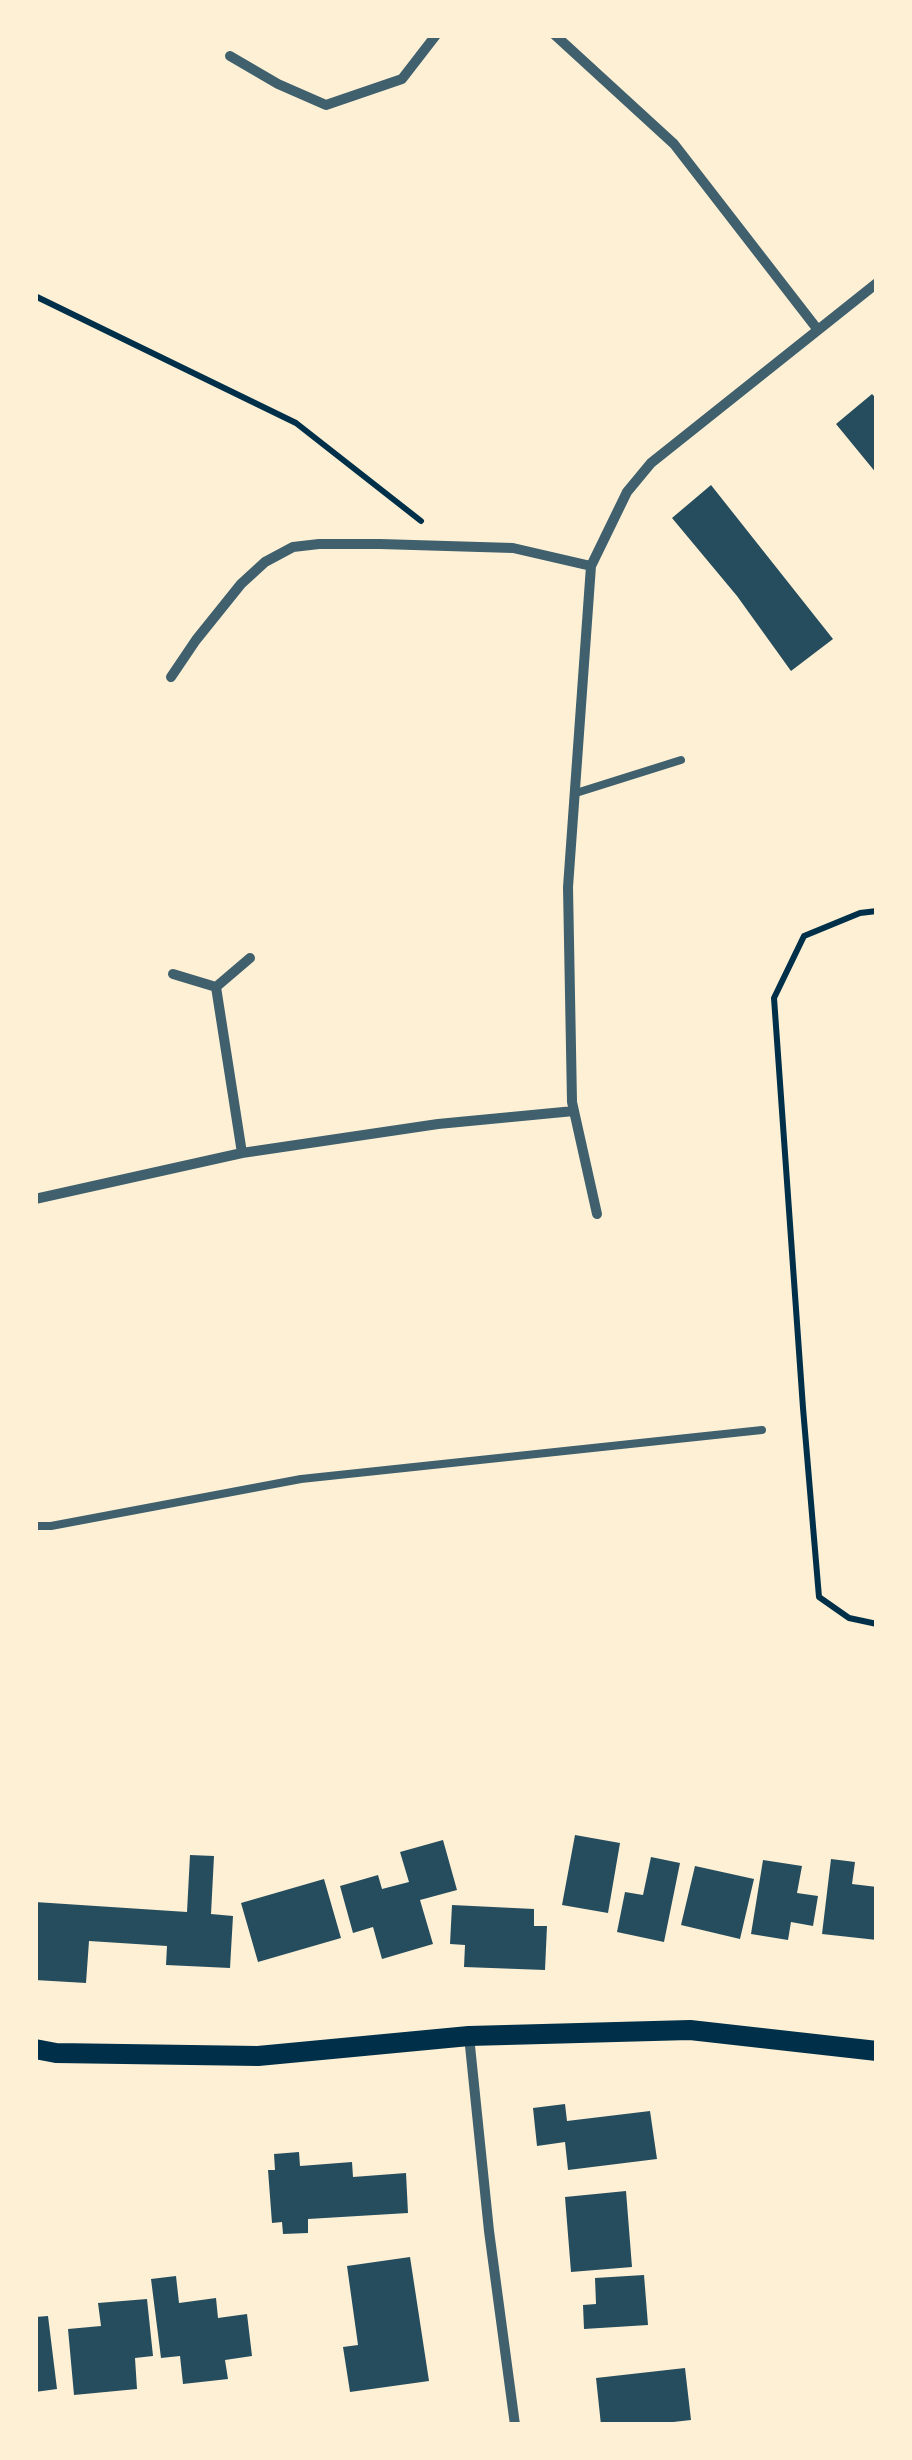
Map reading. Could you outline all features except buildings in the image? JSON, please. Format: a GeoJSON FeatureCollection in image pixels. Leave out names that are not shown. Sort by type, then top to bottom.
{"type":"FeatureCollection","features":[{"type":"Feature","properties":{"kind":"main road"},"geometry":{"type":"LineString","coordinates":[[35,2049],[56,2053],[258,2056],[469,2036],[690,2030],[877,2051]]}},
{"type":"Feature","properties":{"kind":"street"},"geometry":{"type":"LineString","coordinates":[[230,56],[278,84],[326,105],[402,79],[436,35]]}},
{"type":"Feature","properties":{"kind":"street"},"geometry":{"type":"LineString","coordinates":[[554,35],[674,144],[818,330]]}},
{"type":"Feature","properties":{"kind":"street"},"geometry":{"type":"LineString","coordinates":[[597,1214],[571,1084],[568,887],[591,566],[627,492],[651,463],[877,283]]}},
{"type":"Feature","properties":{"kind":"street"},"geometry":{"type":"LineString","coordinates":[[171,677],[241,584],[265,562],[293,547],[320,544],[513,548],[591,566]]}},
{"type":"Feature","properties":{"kind":"street"},"geometry":{"type":"LineString","coordinates":[[216,987],[250,958]]}},
{"type":"Feature","properties":{"kind":"street"},"geometry":{"type":"LineString","coordinates":[[173,974],[216,987]]}},
{"type":"Feature","properties":{"kind":"street"},"geometry":{"type":"LineString","coordinates":[[216,987],[242,1153]]}},
{"type":"Feature","properties":{"kind":"street"},"geometry":{"type":"LineString","coordinates":[[35,1199],[242,1153],[438,1124],[574,1111]]}},
{"type":"Feature","properties":{"kind":"street"},"geometry":{"type":"LineString","coordinates":[[469,2036],[514,2425]]}},
{"type":"Feature","properties":{"kind":"lane"},"geometry":{"type":"LineString","coordinates":[[576,793],[681,760]]}},
{"type":"Feature","properties":{"kind":"lane"},"geometry":{"type":"LineString","coordinates":[[35,1526],[301,1480],[762,1430]]}},
{"type":"Feature","properties":{"kind":"path"},"geometry":{"type":"LineString","coordinates":[[35,296],[296,423],[452,546]]}},
{"type":"Feature","properties":{"kind":"path"},"geometry":{"type":"LineString","coordinates":[[877,911],[860,912],[804,936],[774,998],[820,1597],[848,1618],[877,1624]]}}]}
